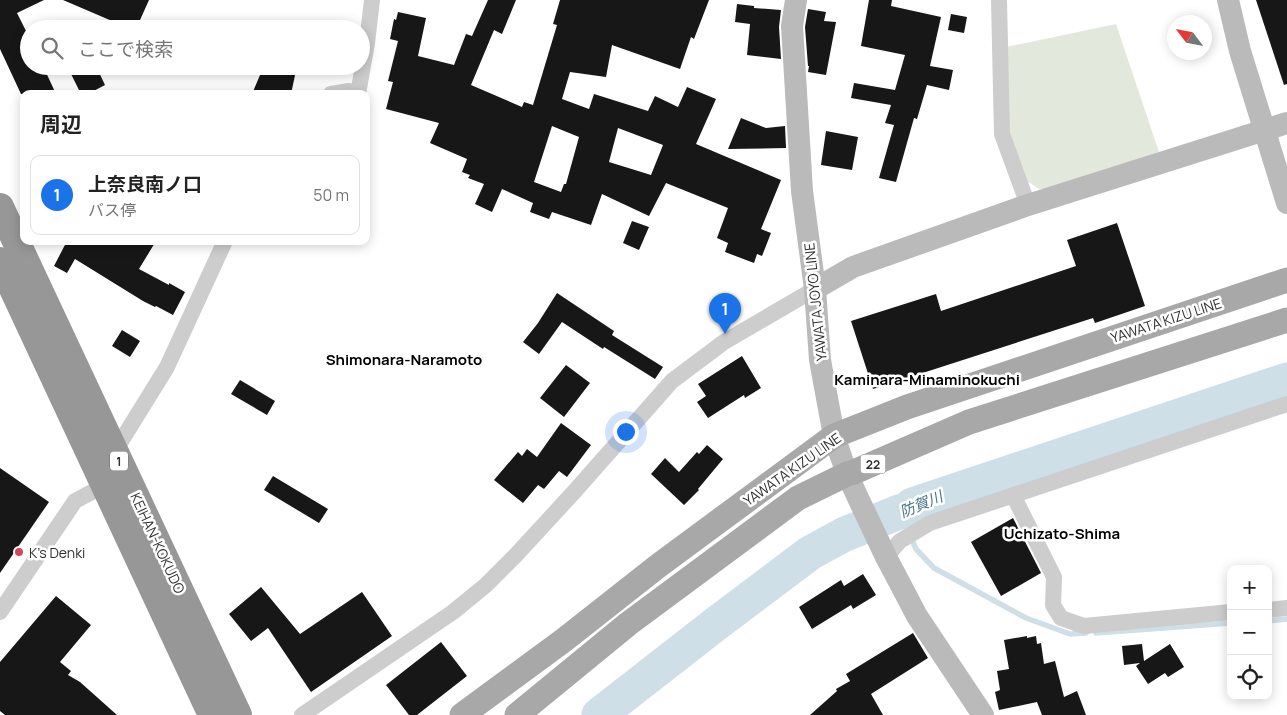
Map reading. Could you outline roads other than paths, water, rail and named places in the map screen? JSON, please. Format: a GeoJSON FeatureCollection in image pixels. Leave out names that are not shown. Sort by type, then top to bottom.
{"type":"FeatureCollection","features":[{"type":"Feature","properties":{"kind":"highway","name":"KEIHAN-KOKUDO"},"geometry":{"type":"LineString","coordinates":[[0,207],[238,715]]}},
{"type":"Feature","properties":{"kind":"highway","name":"KEIHAN-KOKUDO"},"geometry":{"type":"LineString","coordinates":[[0,261],[212,715]]}},
{"type":"Feature","properties":{"kind":"main road","name":"YAWATA JOYO LINE"},"geometry":{"type":"LineString","coordinates":[[796,0],[792,26],[802,191],[815,289],[820,360],[834,436],[858,500],[917,616],[983,715]]}},
{"type":"Feature","properties":{"kind":"main road"},"geometry":{"type":"LineString","coordinates":[[1228,0],[1240,51],[1287,203]]}},
{"type":"Feature","properties":{"kind":"main road"},"geometry":{"type":"LineString","coordinates":[[815,289],[853,267],[1028,205],[1287,122]]}},
{"type":"Feature","properties":{"kind":"main road","name":"YAWATA KIZU LINE"},"geometry":{"type":"LineString","coordinates":[[462,715],[564,640],[658,566],[834,436],[906,407],[1287,280]]}},
{"type":"Feature","properties":{"kind":"main road"},"geometry":{"type":"LineString","coordinates":[[1277,323],[1287,311]]}},
{"type":"Feature","properties":{"kind":"main road","name":"YAWATA KIZU LINE"},"geometry":{"type":"LineString","coordinates":[[517,715],[628,624],[798,498],[847,474],[969,422],[1277,323]]}},
{"type":"Feature","properties":{"kind":"street"},"geometry":{"type":"LineString","coordinates":[[370,20],[372,0]]}},
{"type":"Feature","properties":{"kind":"street"},"geometry":{"type":"LineString","coordinates":[[999,0],[1002,134],[1028,205]]}},
{"type":"Feature","properties":{"kind":"street"},"geometry":{"type":"LineString","coordinates":[[358,90],[361,75]]}},
{"type":"Feature","properties":{"kind":"street"},"geometry":{"type":"LineString","coordinates":[[115,451],[167,367],[223,245]]}},
{"type":"Feature","properties":{"kind":"street"},"geometry":{"type":"LineString","coordinates":[[302,715],[453,612],[486,585],[574,492],[672,381],[724,342],[815,289]]}},
{"type":"Feature","properties":{"kind":"street"},"geometry":{"type":"LineString","coordinates":[[886,557],[900,541],[930,523],[1287,404]]}},
{"type":"Feature","properties":{"kind":"street"},"geometry":{"type":"LineString","coordinates":[[0,612],[75,501],[105,485]]}},
{"type":"Feature","properties":{"kind":"street"},"geometry":{"type":"LineString","coordinates":[[1013,495],[1054,578],[1053,604],[1061,618],[1084,626],[1227,612]]}},
{"type":"Feature","properties":{"kind":"street"},"geometry":{"type":"LineString","coordinates":[[1272,610],[1287,608]]}},
{"type":"Feature","properties":{"kind":"waterway","name":"防賀川"},"geometry":{"type":"LineString","coordinates":[[599,715],[810,553],[843,535],[899,512],[909,510],[912,505],[1287,380]]}},
{"type":"Feature","properties":{"kind":"waterway"},"geometry":{"type":"LineString","coordinates":[[899,512],[916,549],[934,568],[1026,618],[1070,634],[1086,633]]}},
{"type":"Feature","properties":{"kind":"waterway"},"geometry":{"type":"LineString","coordinates":[[1272,621],[1287,619]]}},
{"type":"Feature","properties":{"kind":"waterway"},"geometry":{"type":"LineString","coordinates":[[1096,633],[1227,623]]}},
{"type":"Feature","properties":{"kind":"place","name":"上奈良南ノ口"},"geometry":{"type":"Point","coordinates":[725,334]}},
{"type":"Feature","properties":{"kind":"place","name":"K's Denki"},"geometry":{"type":"Point","coordinates":[19,552]}},
{"type":"Feature","properties":{"kind":"district","name":"Shimonara-Naramoto"},"geometry":{"type":"Point","coordinates":[404,359]}},
{"type":"Feature","properties":{"kind":"district","name":"Kaminara-Minaminokuchi"},"geometry":{"type":"Point","coordinates":[927,379]}},
{"type":"Feature","properties":{"kind":"district","name":"Uchizato-Shima"},"geometry":{"type":"Point","coordinates":[1062,533]}}]}
